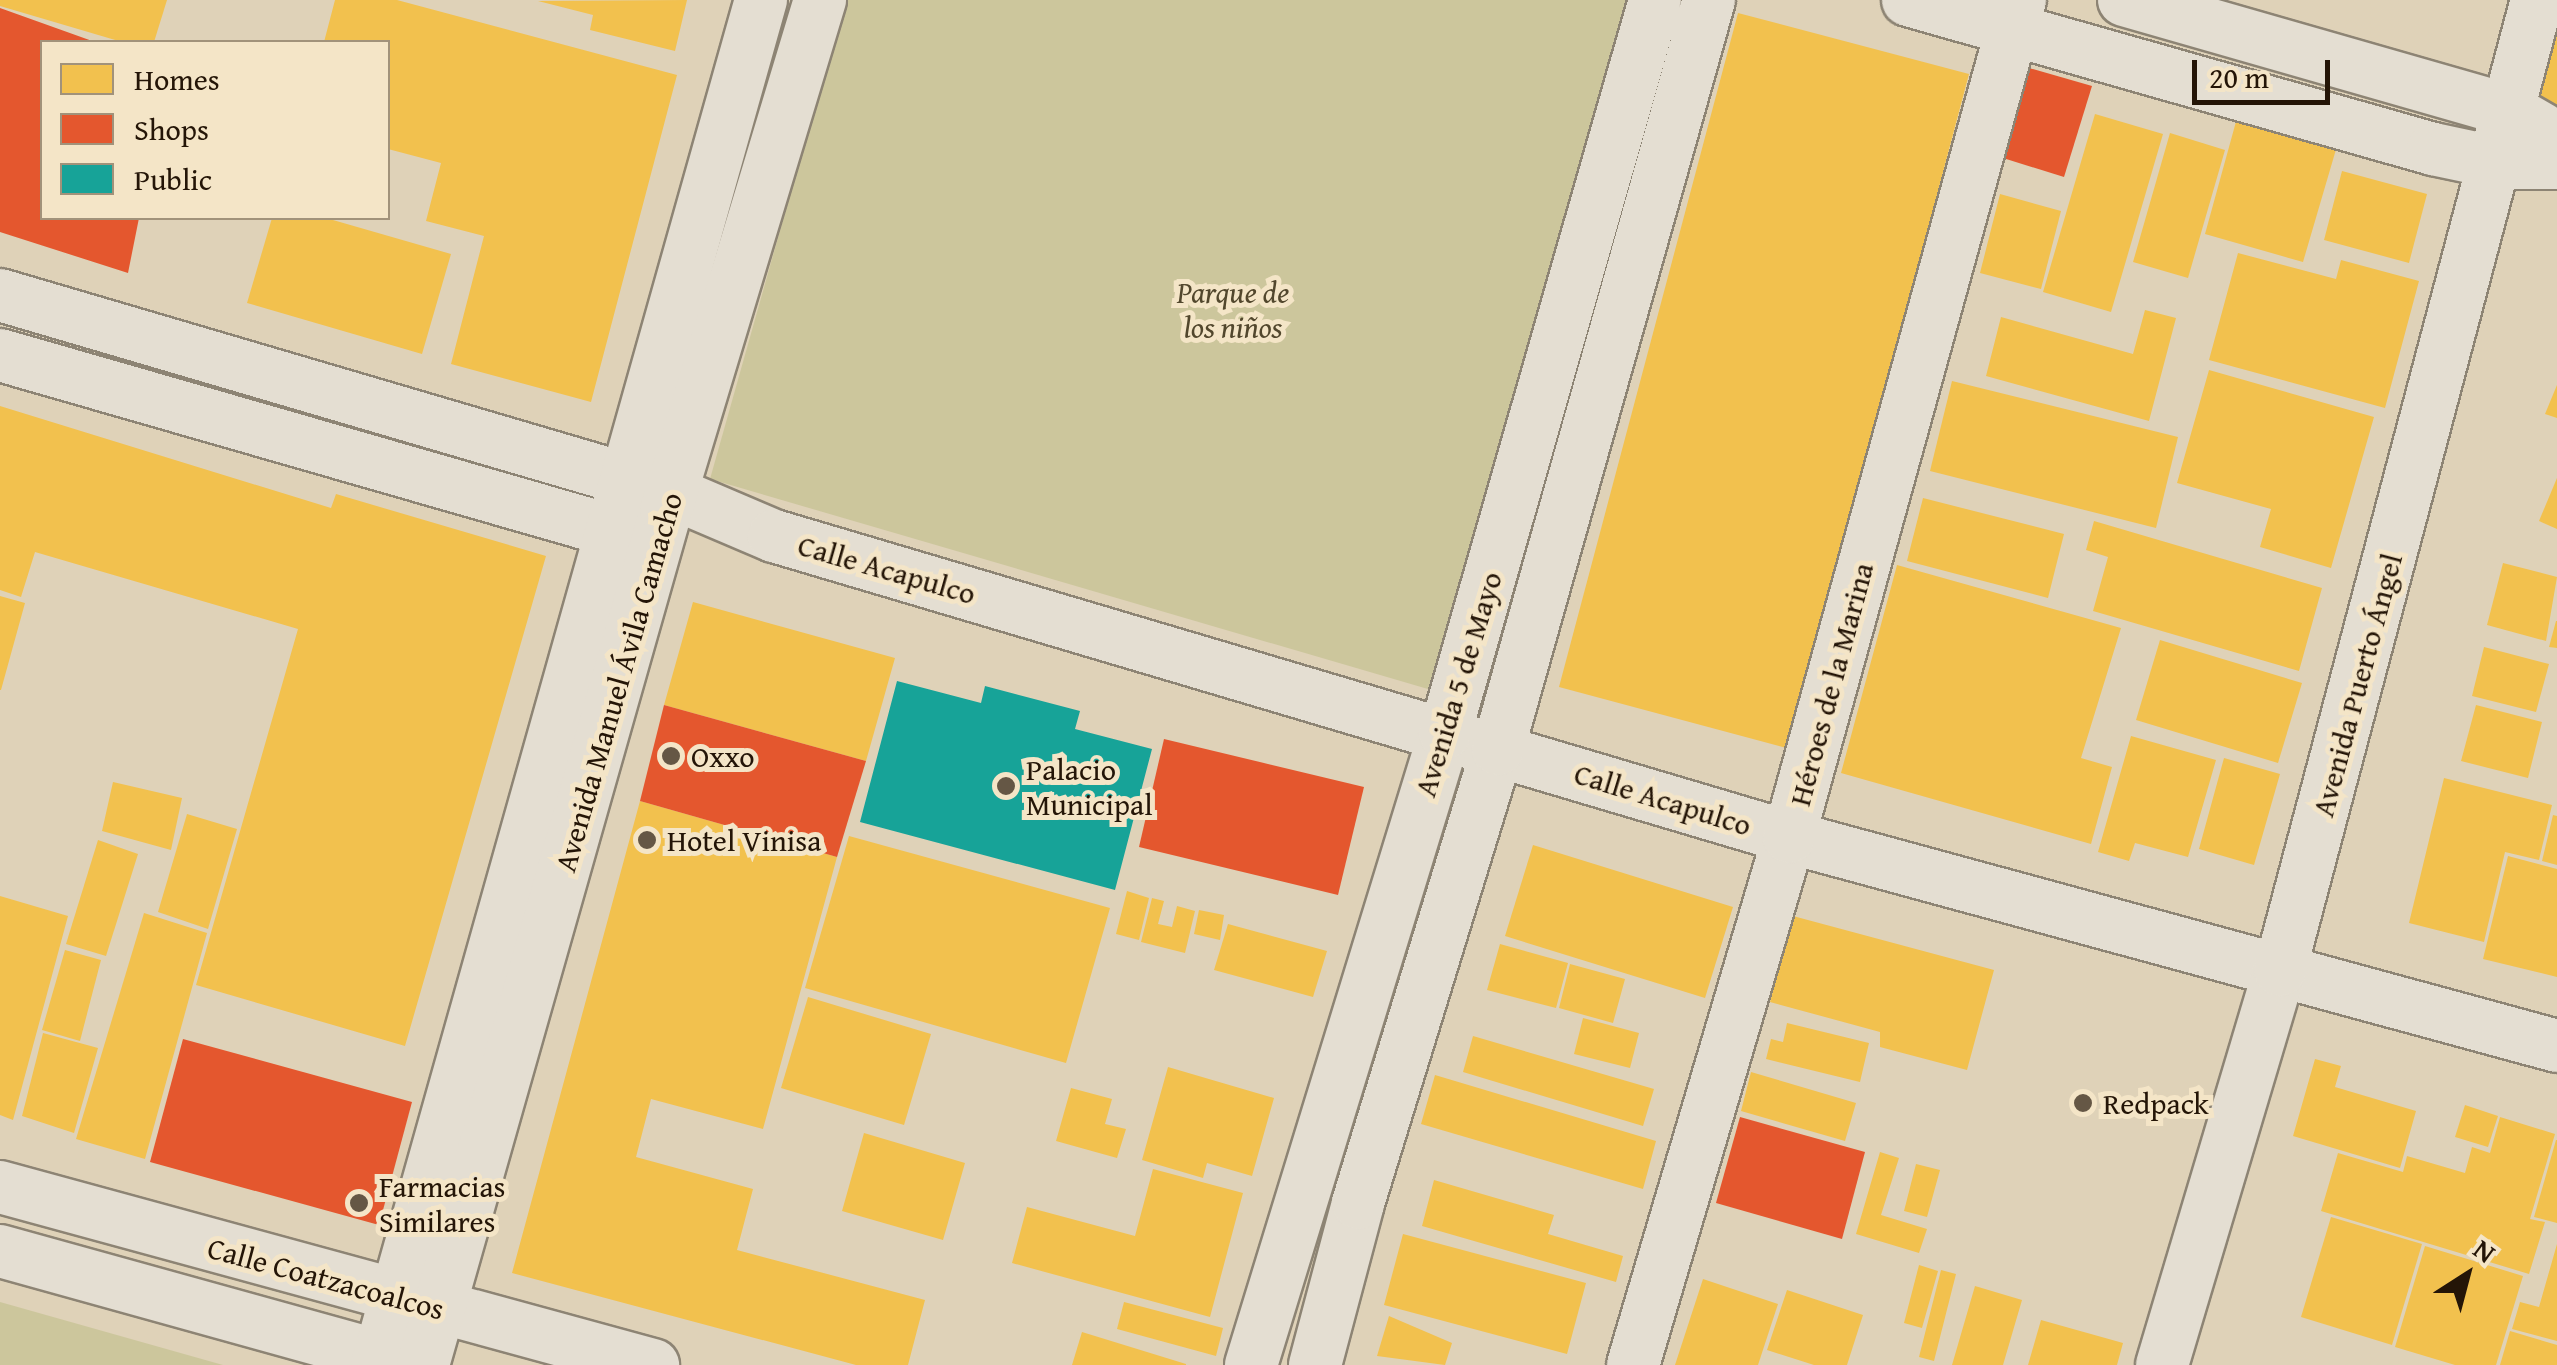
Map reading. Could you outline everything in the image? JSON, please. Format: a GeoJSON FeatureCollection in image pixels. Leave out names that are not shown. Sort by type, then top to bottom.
{"type":"FeatureCollection","features":[{"type":"Feature","properties":{"kind":"street","name":"Avenida Manuel Ávila Camacho"},"geometry":{"type":"LineString","coordinates":[[651,487],[761,0]]}},
{"type":"Feature","properties":{"kind":"street","name":"Avenida Manuel Ávila Camacho"},"geometry":{"type":"LineString","coordinates":[[398,1363],[651,487],[820,0]]}},
{"type":"Feature","properties":{"kind":"street","name":"Avenida 5 de Mayo"},"geometry":{"type":"LineString","coordinates":[[1251,1365],[1300,1186],[1445,733],[1655,0]]}},
{"type":"Feature","properties":{"kind":"street","name":"Avenida 5 de Mayo"},"geometry":{"type":"LineString","coordinates":[[1315,1365],[1358,1204],[1498,749],[1709,0]]}},
{"type":"Feature","properties":{"kind":"street"},"geometry":{"type":"LineString","coordinates":[[1908,0],[2016,15],[2499,162],[2557,163]]}},
{"type":"Feature","properties":{"kind":"street"},"geometry":{"type":"LineString","coordinates":[[2124,0],[2511,111],[2557,137]]}},
{"type":"Feature","properties":{"kind":"street","name":"Avenida Puerto Ángel"},"geometry":{"type":"LineString","coordinates":[[2169,1359],[2280,970],[2499,162],[2537,0]]}},
{"type":"Feature","properties":{"kind":"street","name":"Héroes de la Marina"},"geometry":{"type":"LineString","coordinates":[[1633,1365],[1788,837],[2016,15]]}},
{"type":"Feature","properties":{"kind":"street","name":"Calle Acapulco"},"geometry":{"type":"LineString","coordinates":[[0,295],[651,487],[774,536],[1788,837],[2557,1046]]}},
{"type":"Feature","properties":{"kind":"street","name":"Calle Acapulco"},"geometry":{"type":"LineString","coordinates":[[0,355],[636,537],[774,536]]}},
{"type":"Feature","properties":{"kind":"street"},"geometry":{"type":"LineString","coordinates":[[1300,1186],[1358,1204]]}},
{"type":"Feature","properties":{"kind":"street","name":"Calle Coatzacoalcos"},"geometry":{"type":"LineString","coordinates":[[0,1188],[652,1365]]}},
{"type":"Feature","properties":{"kind":"street","name":"Calle Coatzacoalcos"},"geometry":{"type":"LineString","coordinates":[[0,1252],[398,1363]]}},
{"type":"Feature","properties":{"kind":"green space","name":"Parque de los niños"},"geometry":{"type":"Polygon","coordinates":[[[845,0],[1644,0],[1445,694],[710,479],[845,0]]]}},
{"type":"Feature","properties":{"kind":"green space"},"geometry":{"type":"Polygon","coordinates":[[[0,1302],[223,1365],[0,1365],[0,1302]]]}},
{"type":"Feature","properties":{"kind":"building: Homes"},"geometry":{"type":"Polygon","coordinates":[[[0,0],[167,0],[155,40],[115,40],[0,6],[0,0]]]}},
{"type":"Feature","properties":{"kind":"building: Homes"},"geometry":{"type":"Polygon","coordinates":[[[335,0],[397,0],[677,75],[591,402],[451,364],[484,236],[426,221],[441,163],[390,150],[390,40],[325,40],[335,0]]]}},
{"type":"Feature","properties":{"kind":"building: Homes"},"geometry":{"type":"Polygon","coordinates":[[[687,0],[675,51],[590,30],[593,15],[538,1],[687,0]]]}},
{"type":"Feature","properties":{"kind":"building: Homes"},"geometry":{"type":"Polygon","coordinates":[[[2557,0],[2557,106],[2524,96],[2557,0]]]}},
{"type":"Feature","properties":{"kind":"building: Homes"},"geometry":{"type":"Polygon","coordinates":[[[1738,13],[1969,74],[1790,749],[1559,687],[1738,13]]]}},
{"type":"Feature","properties":{"kind":"building: Homes"},"geometry":{"type":"Polygon","coordinates":[[[2095,114],[2163,134],[2111,312],[2043,292],[2095,114]]]}},
{"type":"Feature","properties":{"kind":"building: Homes"},"geometry":{"type":"Polygon","coordinates":[[[2237,118],[2337,146],[2303,262],[2205,234],[2237,118]]]}},
{"type":"Feature","properties":{"kind":"building: Homes"},"geometry":{"type":"Polygon","coordinates":[[[2170,133],[2225,150],[2188,278],[2133,262],[2170,133]]]}},
{"type":"Feature","properties":{"kind":"building: Homes"},"geometry":{"type":"Polygon","coordinates":[[[2342,171],[2427,194],[2409,263],[2324,240],[2342,171]]]}},
{"type":"Feature","properties":{"kind":"building: Homes"},"geometry":{"type":"Polygon","coordinates":[[[2000,194],[2061,211],[2041,289],[1980,273],[2000,194]]]}},
{"type":"Feature","properties":{"kind":"building: Homes"},"geometry":{"type":"Polygon","coordinates":[[[271,220],[333,220],[451,254],[422,354],[247,303],[271,220]]]}},
{"type":"Feature","properties":{"kind":"building: Homes"},"geometry":{"type":"Polygon","coordinates":[[[2238,253],[2336,279],[2341,260],[2419,281],[2385,408],[2209,360],[2238,253]]]}},
{"type":"Feature","properties":{"kind":"building: Homes"},"geometry":{"type":"Polygon","coordinates":[[[2145,310],[2176,318],[2149,421],[1986,376],[2001,317],[2133,354],[2145,310]]]}},
{"type":"Feature","properties":{"kind":"building: Homes"},"geometry":{"type":"Polygon","coordinates":[[[2209,370],[2374,417],[2331,568],[2260,547],[2271,509],[2177,483],[2209,370]]]}},
{"type":"Feature","properties":{"kind":"building: Homes"},"geometry":{"type":"Polygon","coordinates":[[[1952,381],[2178,437],[2156,528],[1930,471],[1952,381]]]}},
{"type":"Feature","properties":{"kind":"building: Homes"},"geometry":{"type":"Polygon","coordinates":[[[2557,385],[2557,418],[2545,414],[2557,385]]]}},
{"type":"Feature","properties":{"kind":"building: Homes"},"geometry":{"type":"Polygon","coordinates":[[[0,406],[331,508],[336,494],[546,556],[405,1046],[196,985],[298,629],[35,552],[21,597],[0,590],[0,406]]]}},
{"type":"Feature","properties":{"kind":"building: Homes"},"geometry":{"type":"Polygon","coordinates":[[[2557,478],[2557,529],[2539,521],[2557,478]]]}},
{"type":"Feature","properties":{"kind":"building: Homes"},"geometry":{"type":"Polygon","coordinates":[[[1923,498],[2064,534],[2048,598],[1907,561],[1923,498]]]}},
{"type":"Feature","properties":{"kind":"building: Homes"},"geometry":{"type":"Polygon","coordinates":[[[2094,521],[2322,588],[2299,671],[2093,611],[2108,557],[2086,550],[2094,521]]]}},
{"type":"Feature","properties":{"kind":"building: Homes"},"geometry":{"type":"Polygon","coordinates":[[[2503,563],[2557,577],[2546,641],[2487,625],[2503,563]]]}},
{"type":"Feature","properties":{"kind":"building: Homes"},"geometry":{"type":"Polygon","coordinates":[[[1897,565],[2121,628],[2081,758],[2112,767],[2091,844],[1841,773],[1897,565]]]}},
{"type":"Feature","properties":{"kind":"building: Homes"},"geometry":{"type":"Polygon","coordinates":[[[0,596],[25,603],[1,690],[0,690],[0,596]]]}},
{"type":"Feature","properties":{"kind":"building: Homes"},"geometry":{"type":"Polygon","coordinates":[[[693,602],[895,658],[866,761],[664,705],[693,602]]]}},
{"type":"Feature","properties":{"kind":"building: Homes"},"geometry":{"type":"Polygon","coordinates":[[[2557,621],[2557,648],[2549,647],[2557,621]]]}},
{"type":"Feature","properties":{"kind":"building: Homes"},"geometry":{"type":"Polygon","coordinates":[[[2160,640],[2302,683],[2278,763],[2136,720],[2160,640]]]}},
{"type":"Feature","properties":{"kind":"building: Homes"},"geometry":{"type":"Polygon","coordinates":[[[2484,647],[2549,664],[2536,712],[2472,696],[2484,647]]]}},
{"type":"Feature","properties":{"kind":"building: Homes"},"geometry":{"type":"Polygon","coordinates":[[[2476,705],[2542,722],[2528,778],[2461,761],[2476,705]]]}},
{"type":"Feature","properties":{"kind":"building: Homes"},"geometry":{"type":"Polygon","coordinates":[[[2131,736],[2216,760],[2188,857],[2135,843],[2129,861],[2098,852],[2131,736]]]}},
{"type":"Feature","properties":{"kind":"building: Homes"},"geometry":{"type":"Polygon","coordinates":[[[2224,758],[2280,774],[2254,865],[2199,849],[2224,758]]]}},
{"type":"Feature","properties":{"kind":"building: Homes"},"geometry":{"type":"Polygon","coordinates":[[[2444,778],[2552,805],[2539,860],[2505,852],[2484,942],[2409,923],[2444,778]]]}},
{"type":"Feature","properties":{"kind":"building: Homes"},"geometry":{"type":"Polygon","coordinates":[[[113,782],[182,798],[171,850],[102,831],[113,782]]]}},
{"type":"Feature","properties":{"kind":"building: Homes"},"geometry":{"type":"Polygon","coordinates":[[[640,801],[837,857],[763,1129],[651,1099],[636,1157],[753,1189],[737,1250],[925,1300],[908,1365],[856,1365],[512,1273],[640,801]]]}},
{"type":"Feature","properties":{"kind":"building: Homes"},"geometry":{"type":"Polygon","coordinates":[[[187,814],[237,829],[208,929],[158,912],[187,814]]]}},
{"type":"Feature","properties":{"kind":"building: Homes"},"geometry":{"type":"Polygon","coordinates":[[[2553,815],[2557,816],[2557,865],[2542,861],[2553,815]]]}},
{"type":"Feature","properties":{"kind":"building: Homes"},"geometry":{"type":"Polygon","coordinates":[[[849,836],[1110,908],[1066,1063],[805,988],[849,836]]]}},
{"type":"Feature","properties":{"kind":"building: Homes"},"geometry":{"type":"Polygon","coordinates":[[[98,840],[138,854],[106,956],[66,944],[98,840]]]}},
{"type":"Feature","properties":{"kind":"building: Homes"},"geometry":{"type":"Polygon","coordinates":[[[1533,845],[1733,907],[1705,998],[1505,936],[1533,845]]]}},
{"type":"Feature","properties":{"kind":"building: Homes"},"geometry":{"type":"Polygon","coordinates":[[[2508,856],[2557,869],[2557,977],[2483,959],[2508,856]]]}},
{"type":"Feature","properties":{"kind":"building: Homes"},"geometry":{"type":"Polygon","coordinates":[[[1127,891],[1149,898],[1139,940],[1116,934],[1127,891]]]}},
{"type":"Feature","properties":{"kind":"building: Homes"},"geometry":{"type":"Polygon","coordinates":[[[0,896],[68,916],[13,1120],[0,1115],[0,896]]]}},
{"type":"Feature","properties":{"kind":"building: Homes"},"geometry":{"type":"Polygon","coordinates":[[[1152,898],[1164,901],[1158,924],[1172,927],[1177,906],[1195,911],[1185,953],[1141,942],[1152,898]]]}},
{"type":"Feature","properties":{"kind":"building: Homes"},"geometry":{"type":"Polygon","coordinates":[[[1199,910],[1224,915],[1220,940],[1194,934],[1199,910]]]}},
{"type":"Feature","properties":{"kind":"building: Homes"},"geometry":{"type":"Polygon","coordinates":[[[144,913],[207,933],[145,1159],[76,1139],[144,913]]]}},
{"type":"Feature","properties":{"kind":"building: Homes"},"geometry":{"type":"Polygon","coordinates":[[[1793,916],[1994,970],[1967,1070],[1880,1047],[1880,1032],[1770,1002],[1793,916]]]}},
{"type":"Feature","properties":{"kind":"building: Homes"},"geometry":{"type":"Polygon","coordinates":[[[1228,924],[1327,951],[1313,997],[1214,970],[1228,924]]]}},
{"type":"Feature","properties":{"kind":"building: Homes"},"geometry":{"type":"Polygon","coordinates":[[[1500,944],[1568,963],[1556,1008],[1487,990],[1500,944]]]}},
{"type":"Feature","properties":{"kind":"building: Homes"},"geometry":{"type":"Polygon","coordinates":[[[65,950],[101,960],[80,1041],[42,1030],[65,950]]]}},
{"type":"Feature","properties":{"kind":"building: Homes"},"geometry":{"type":"Polygon","coordinates":[[[1570,964],[1625,979],[1613,1023],[1559,1008],[1570,964]]]}},
{"type":"Feature","properties":{"kind":"building: Homes"},"geometry":{"type":"Polygon","coordinates":[[[808,997],[931,1034],[904,1125],[781,1088],[808,997]]]}},
{"type":"Feature","properties":{"kind":"building: Homes"},"geometry":{"type":"Polygon","coordinates":[[[1583,1018],[1639,1033],[1630,1068],[1574,1054],[1583,1018]]]}},
{"type":"Feature","properties":{"kind":"building: Homes"},"geometry":{"type":"Polygon","coordinates":[[[1787,1023],[1869,1043],[1860,1082],[1766,1059],[1771,1039],[1783,1042],[1787,1023]]]}},
{"type":"Feature","properties":{"kind":"building: Homes"},"geometry":{"type":"Polygon","coordinates":[[[43,1033],[98,1048],[74,1133],[22,1116],[43,1033]]]}},
{"type":"Feature","properties":{"kind":"building: Homes"},"geometry":{"type":"Polygon","coordinates":[[[1473,1036],[1654,1089],[1643,1126],[1463,1072],[1473,1036]]]}},
{"type":"Feature","properties":{"kind":"building: Homes"},"geometry":{"type":"Polygon","coordinates":[[[2315,1059],[2341,1066],[2335,1087],[2416,1111],[2400,1168],[2293,1136],[2315,1059]]]}},
{"type":"Feature","properties":{"kind":"building: Homes"},"geometry":{"type":"Polygon","coordinates":[[[1168,1067],[1274,1098],[1252,1176],[1207,1163],[1203,1178],[1142,1160],[1168,1067]]]}},
{"type":"Feature","properties":{"kind":"building: Homes"},"geometry":{"type":"Polygon","coordinates":[[[1751,1072],[1856,1103],[1845,1141],[1741,1111],[1751,1072]]]}},
{"type":"Feature","properties":{"kind":"building: Homes"},"geometry":{"type":"Polygon","coordinates":[[[1435,1075],[1656,1141],[1643,1189],[1421,1124],[1435,1075]]]}},
{"type":"Feature","properties":{"kind":"building: Homes"},"geometry":{"type":"Polygon","coordinates":[[[1071,1088],[1112,1099],[1105,1124],[1126,1129],[1117,1158],[1056,1141],[1071,1088]]]}},
{"type":"Feature","properties":{"kind":"building: Homes"},"geometry":{"type":"Polygon","coordinates":[[[2465,1105],[2498,1116],[2488,1147],[2455,1137],[2465,1105]]]}},
{"type":"Feature","properties":{"kind":"building: Homes"},"geometry":{"type":"Polygon","coordinates":[[[2500,1117],[2555,1134],[2530,1219],[2545,1222],[2529,1274],[2321,1211],[2338,1153],[2403,1172],[2407,1156],[2465,1173],[2472,1147],[2490,1153],[2500,1117]]]}},
{"type":"Feature","properties":{"kind":"building: Homes"},"geometry":{"type":"Polygon","coordinates":[[[864,1133],[965,1163],[943,1240],[842,1211],[864,1133]]]}},
{"type":"Feature","properties":{"kind":"building: Homes"},"geometry":{"type":"Polygon","coordinates":[[[2557,1140],[2557,1223],[2534,1217],[2557,1140]]]}},
{"type":"Feature","properties":{"kind":"building: Homes"},"geometry":{"type":"Polygon","coordinates":[[[1880,1152],[1899,1158],[1881,1215],[1927,1229],[1919,1253],[1856,1234],[1880,1152]]]}},
{"type":"Feature","properties":{"kind":"building: Homes"},"geometry":{"type":"Polygon","coordinates":[[[1916,1164],[1940,1170],[1927,1217],[1904,1211],[1916,1164]]]}},
{"type":"Feature","properties":{"kind":"building: Homes"},"geometry":{"type":"Polygon","coordinates":[[[1153,1169],[1243,1193],[1210,1317],[1012,1263],[1027,1207],[1135,1236],[1153,1169]]]}},
{"type":"Feature","properties":{"kind":"building: Homes"},"geometry":{"type":"Polygon","coordinates":[[[1434,1180],[1554,1215],[1548,1234],[1623,1256],[1616,1282],[1422,1226],[1434,1180]]]}},
{"type":"Feature","properties":{"kind":"building: Homes"},"geometry":{"type":"Polygon","coordinates":[[[2331,1217],[2422,1244],[2392,1345],[2301,1317],[2331,1217]]]}},
{"type":"Feature","properties":{"kind":"building: Homes"},"geometry":{"type":"Polygon","coordinates":[[[1403,1234],[1586,1283],[1567,1354],[1384,1305],[1403,1234]]]}},
{"type":"Feature","properties":{"kind":"building: Homes"},"geometry":{"type":"Polygon","coordinates":[[[2557,1244],[2557,1341],[2512,1329],[2520,1302],[2539,1307],[2557,1244]]]}},
{"type":"Feature","properties":{"kind":"building: Homes"},"geometry":{"type":"Polygon","coordinates":[[[2425,1246],[2523,1276],[2496,1365],[2455,1365],[2395,1347],[2425,1246]]]}},
{"type":"Feature","properties":{"kind":"building: Homes"},"geometry":{"type":"Polygon","coordinates":[[[1919,1265],[1938,1271],[1922,1328],[1904,1323],[1919,1265]]]}},
{"type":"Feature","properties":{"kind":"building: Homes"},"geometry":{"type":"Polygon","coordinates":[[[1941,1270],[1956,1274],[1934,1361],[1919,1357],[1941,1270]]]}},
{"type":"Feature","properties":{"kind":"building: Homes"},"geometry":{"type":"Polygon","coordinates":[[[1703,1279],[1778,1304],[1758,1365],[1675,1365],[1703,1279]]]}},
{"type":"Feature","properties":{"kind":"building: Homes"},"geometry":{"type":"Polygon","coordinates":[[[1975,1286],[2022,1300],[2003,1365],[1952,1365],[1975,1286]]]}},
{"type":"Feature","properties":{"kind":"building: Homes"},"geometry":{"type":"Polygon","coordinates":[[[1787,1290],[1863,1315],[1847,1365],[1814,1365],[1767,1350],[1787,1290]]]}},
{"type":"Feature","properties":{"kind":"building: Homes"},"geometry":{"type":"Polygon","coordinates":[[[1124,1302],[1223,1328],[1216,1356],[1117,1329],[1124,1302]]]}},
{"type":"Feature","properties":{"kind":"building: Homes"},"geometry":{"type":"Polygon","coordinates":[[[1389,1316],[1452,1343],[1445,1365],[1377,1356],[1389,1316]]]}},
{"type":"Feature","properties":{"kind":"building: Homes"},"geometry":{"type":"Polygon","coordinates":[[[2041,1320],[2123,1343],[2117,1365],[2028,1365],[2041,1320]]]}},
{"type":"Feature","properties":{"kind":"building: Homes"},"geometry":{"type":"Polygon","coordinates":[[[2510,1331],[2557,1345],[2557,1365],[2500,1365],[2510,1331]]]}},
{"type":"Feature","properties":{"kind":"building: Homes"},"geometry":{"type":"Polygon","coordinates":[[[1082,1332],[1186,1364],[1186,1365],[1072,1365],[1082,1332]]]}},
{"type":"Feature","properties":{"kind":"building: Shops"},"geometry":{"type":"Polygon","coordinates":[[[0,8],[89,40],[40,40],[40,220],[139,220],[128,273],[0,232],[0,8]]]}},
{"type":"Feature","properties":{"kind":"building: Shops"},"geometry":{"type":"Polygon","coordinates":[[[2029,68],[2092,86],[2064,177],[2003,158],[2029,68]]]}},
{"type":"Feature","properties":{"kind":"building: Shops"},"geometry":{"type":"Polygon","coordinates":[[[664,705],[866,761],[837,857],[640,801],[664,705]]]}},
{"type":"Feature","properties":{"kind":"building: Shops"},"geometry":{"type":"Polygon","coordinates":[[[1164,739],[1364,787],[1338,895],[1139,847],[1164,739]]]}},
{"type":"Feature","properties":{"kind":"building: Shops"},"geometry":{"type":"Polygon","coordinates":[[[183,1039],[412,1102],[379,1225],[150,1162],[183,1039]]]}},
{"type":"Feature","properties":{"kind":"building: Shops"},"geometry":{"type":"Polygon","coordinates":[[[1740,1117],[1865,1152],[1842,1239],[1716,1203],[1740,1117]]]}},
{"type":"Feature","properties":{"kind":"building: Public","name":"Palacio Municipal"},"geometry":{"type":"Polygon","coordinates":[[[897,681],[981,703],[985,686],[1080,711],[1075,729],[1152,749],[1115,890],[860,822],[897,681]]]}},
{"type":"Feature","properties":{"kind":"place","name":"Oxxo"},"geometry":{"type":"Point","coordinates":[671,756]}},
{"type":"Feature","properties":{"kind":"place","name":"Palacio Municipal"},"geometry":{"type":"Point","coordinates":[1006,786]}},
{"type":"Feature","properties":{"kind":"place","name":"Hotel Vinisa"},"geometry":{"type":"Point","coordinates":[647,840]}},
{"type":"Feature","properties":{"kind":"place","name":"Redpack"},"geometry":{"type":"Point","coordinates":[2083,1103]}},
{"type":"Feature","properties":{"kind":"place","name":"Farmacias Similares"},"geometry":{"type":"Point","coordinates":[359,1203]}}]}
